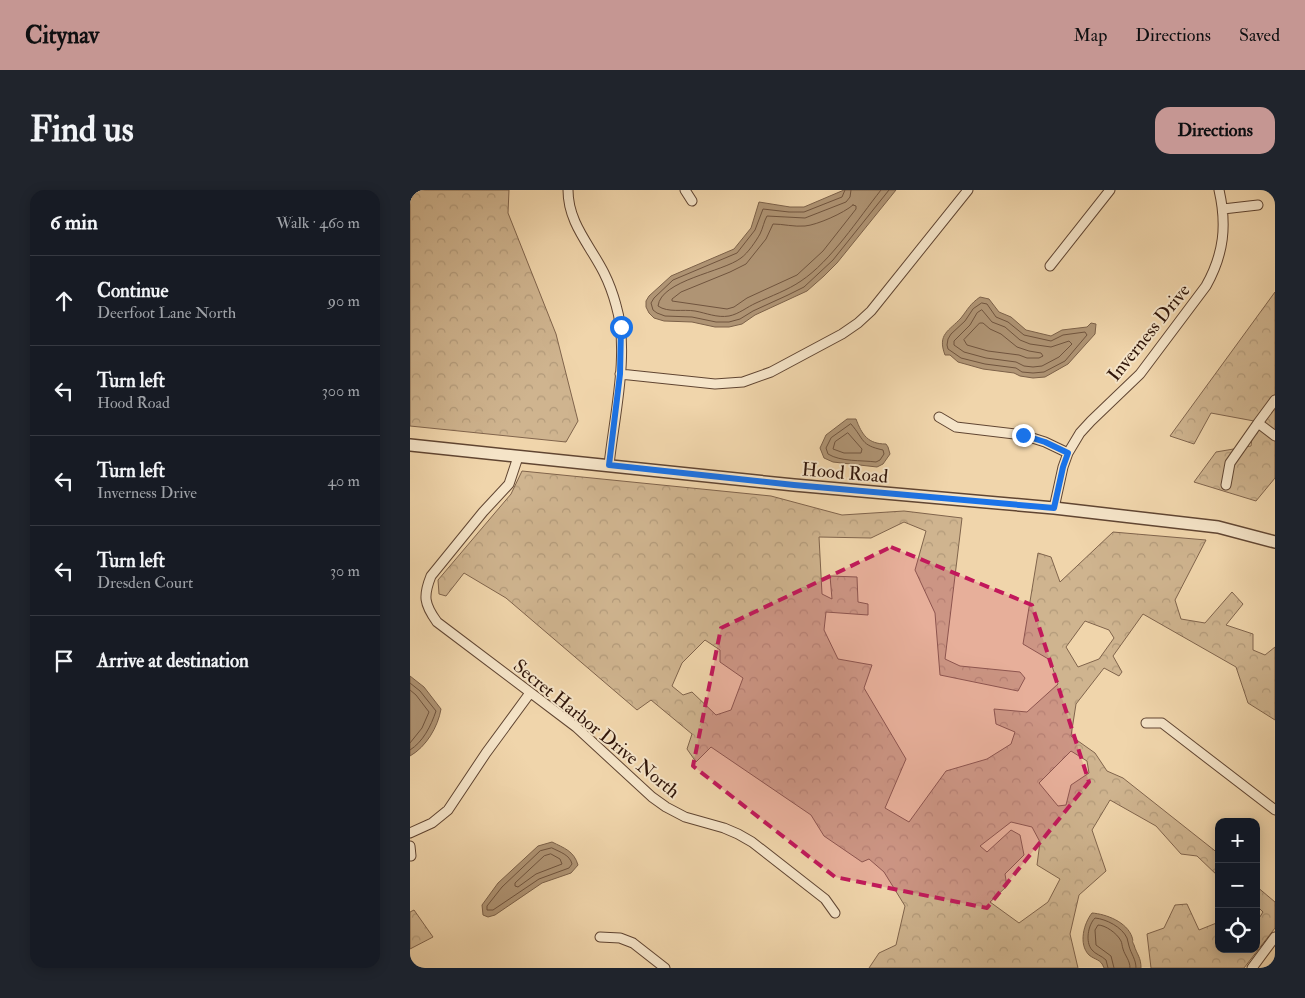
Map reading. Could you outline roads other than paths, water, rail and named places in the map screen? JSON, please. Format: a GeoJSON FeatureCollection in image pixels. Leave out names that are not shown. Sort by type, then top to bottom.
{"type":"FeatureCollection","features":[{"type":"Feature","properties":{"kind":"street"},"geometry":{"type":"LineString","coordinates":[[568,190],[568,202],[577,228],[604,272],[617,307],[622,340],[620,374],[609,465]]}},
{"type":"Feature","properties":{"kind":"street"},"geometry":{"type":"LineString","coordinates":[[685,190],[692,202]]}},
{"type":"Feature","properties":{"kind":"street"},"geometry":{"type":"LineString","coordinates":[[620,374],[723,385],[743,382],[771,372],[842,334],[871,311],[968,190]]}},
{"type":"Feature","properties":{"kind":"street"},"geometry":{"type":"LineString","coordinates":[[1050,266],[1110,190]]}},
{"type":"Feature","properties":{"kind":"street","name":"Inverness Drive"},"geometry":{"type":"LineString","coordinates":[[1054,508],[1063,467],[1068,453],[1080,433],[1140,374],[1214,273],[1221,250],[1224,224],[1219,190]]}},
{"type":"Feature","properties":{"kind":"street"},"geometry":{"type":"LineString","coordinates":[[1223,209],[1258,205]]}},
{"type":"Feature","properties":{"kind":"street"},"geometry":{"type":"LineString","coordinates":[[1226,485],[1230,463],[1275,400]]}},
{"type":"Feature","properties":{"kind":"street"},"geometry":{"type":"LineString","coordinates":[[939,418],[956,427],[1023,435],[1045,442],[1068,453]]}},
{"type":"Feature","properties":{"kind":"street"},"geometry":{"type":"LineString","coordinates":[[1258,423],[1275,436]]}},
{"type":"Feature","properties":{"kind":"street","name":"Hood Road"},"geometry":{"type":"LineString","coordinates":[[410,445],[794,485],[1054,508],[1218,527],[1275,542]]}},
{"type":"Feature","properties":{"kind":"street","name":"Secret Harbor Drive North"},"geometry":{"type":"LineString","coordinates":[[518,457],[509,484],[483,512],[431,576],[426,588],[426,600],[429,611],[437,622],[576,727],[652,797],[685,817],[738,834],[752,842],[825,899],[835,913]]}},
{"type":"Feature","properties":{"kind":"street"},"geometry":{"type":"LineString","coordinates":[[410,833],[432,823],[448,810],[486,753],[530,693]]}},
{"type":"Feature","properties":{"kind":"street"},"geometry":{"type":"LineString","coordinates":[[1146,723],[1162,723],[1275,810]]}},
{"type":"Feature","properties":{"kind":"street"},"geometry":{"type":"LineString","coordinates":[[1252,968],[1275,937]]}},
{"type":"Feature","properties":{"kind":"street"},"geometry":{"type":"LineString","coordinates":[[600,938],[620,938],[633,943],[666,968]]}},
{"type":"Feature","properties":{"kind":"water"},"geometry":{"type":"Polygon","coordinates":[[[844,190],[896,190],[837,263],[807,291],[755,315],[742,324],[729,327],[715,327],[692,322],[664,321],[654,318],[649,313],[646,301],[671,276],[734,249],[751,228],[759,202],[790,207],[804,207],[844,190]]]}},
{"type":"Feature","properties":{"kind":"water"},"geometry":{"type":"Polygon","coordinates":[[[980,297],[989,299],[999,312],[1011,317],[1026,330],[1051,336],[1062,330],[1087,327],[1091,323],[1096,324],[1095,334],[1068,364],[1045,377],[1020,376],[1014,373],[983,369],[958,362],[950,355],[945,355],[942,342],[943,337],[971,304],[980,297]]]}},
{"type":"Feature","properties":{"kind":"water"},"geometry":{"type":"Polygon","coordinates":[[[847,419],[856,419],[863,434],[870,440],[886,444],[890,454],[883,464],[877,467],[833,462],[824,458],[820,448],[826,435],[847,419]]]}},
{"type":"Feature","properties":{"kind":"water"},"geometry":{"type":"Polygon","coordinates":[[[410,676],[424,687],[441,709],[437,723],[430,736],[410,756],[410,676]]]}},
{"type":"Feature","properties":{"kind":"water"},"geometry":{"type":"Polygon","coordinates":[[[552,842],[568,850],[574,856],[578,865],[571,873],[542,883],[495,915],[488,917],[483,915],[482,905],[498,883],[538,846],[552,842]]]}},
{"type":"Feature","properties":{"kind":"water"},"geometry":{"type":"Polygon","coordinates":[[[1092,913],[1109,917],[1126,927],[1132,937],[1140,959],[1141,968],[1104,968],[1100,961],[1089,955],[1084,945],[1083,934],[1092,913]]]}}]}
